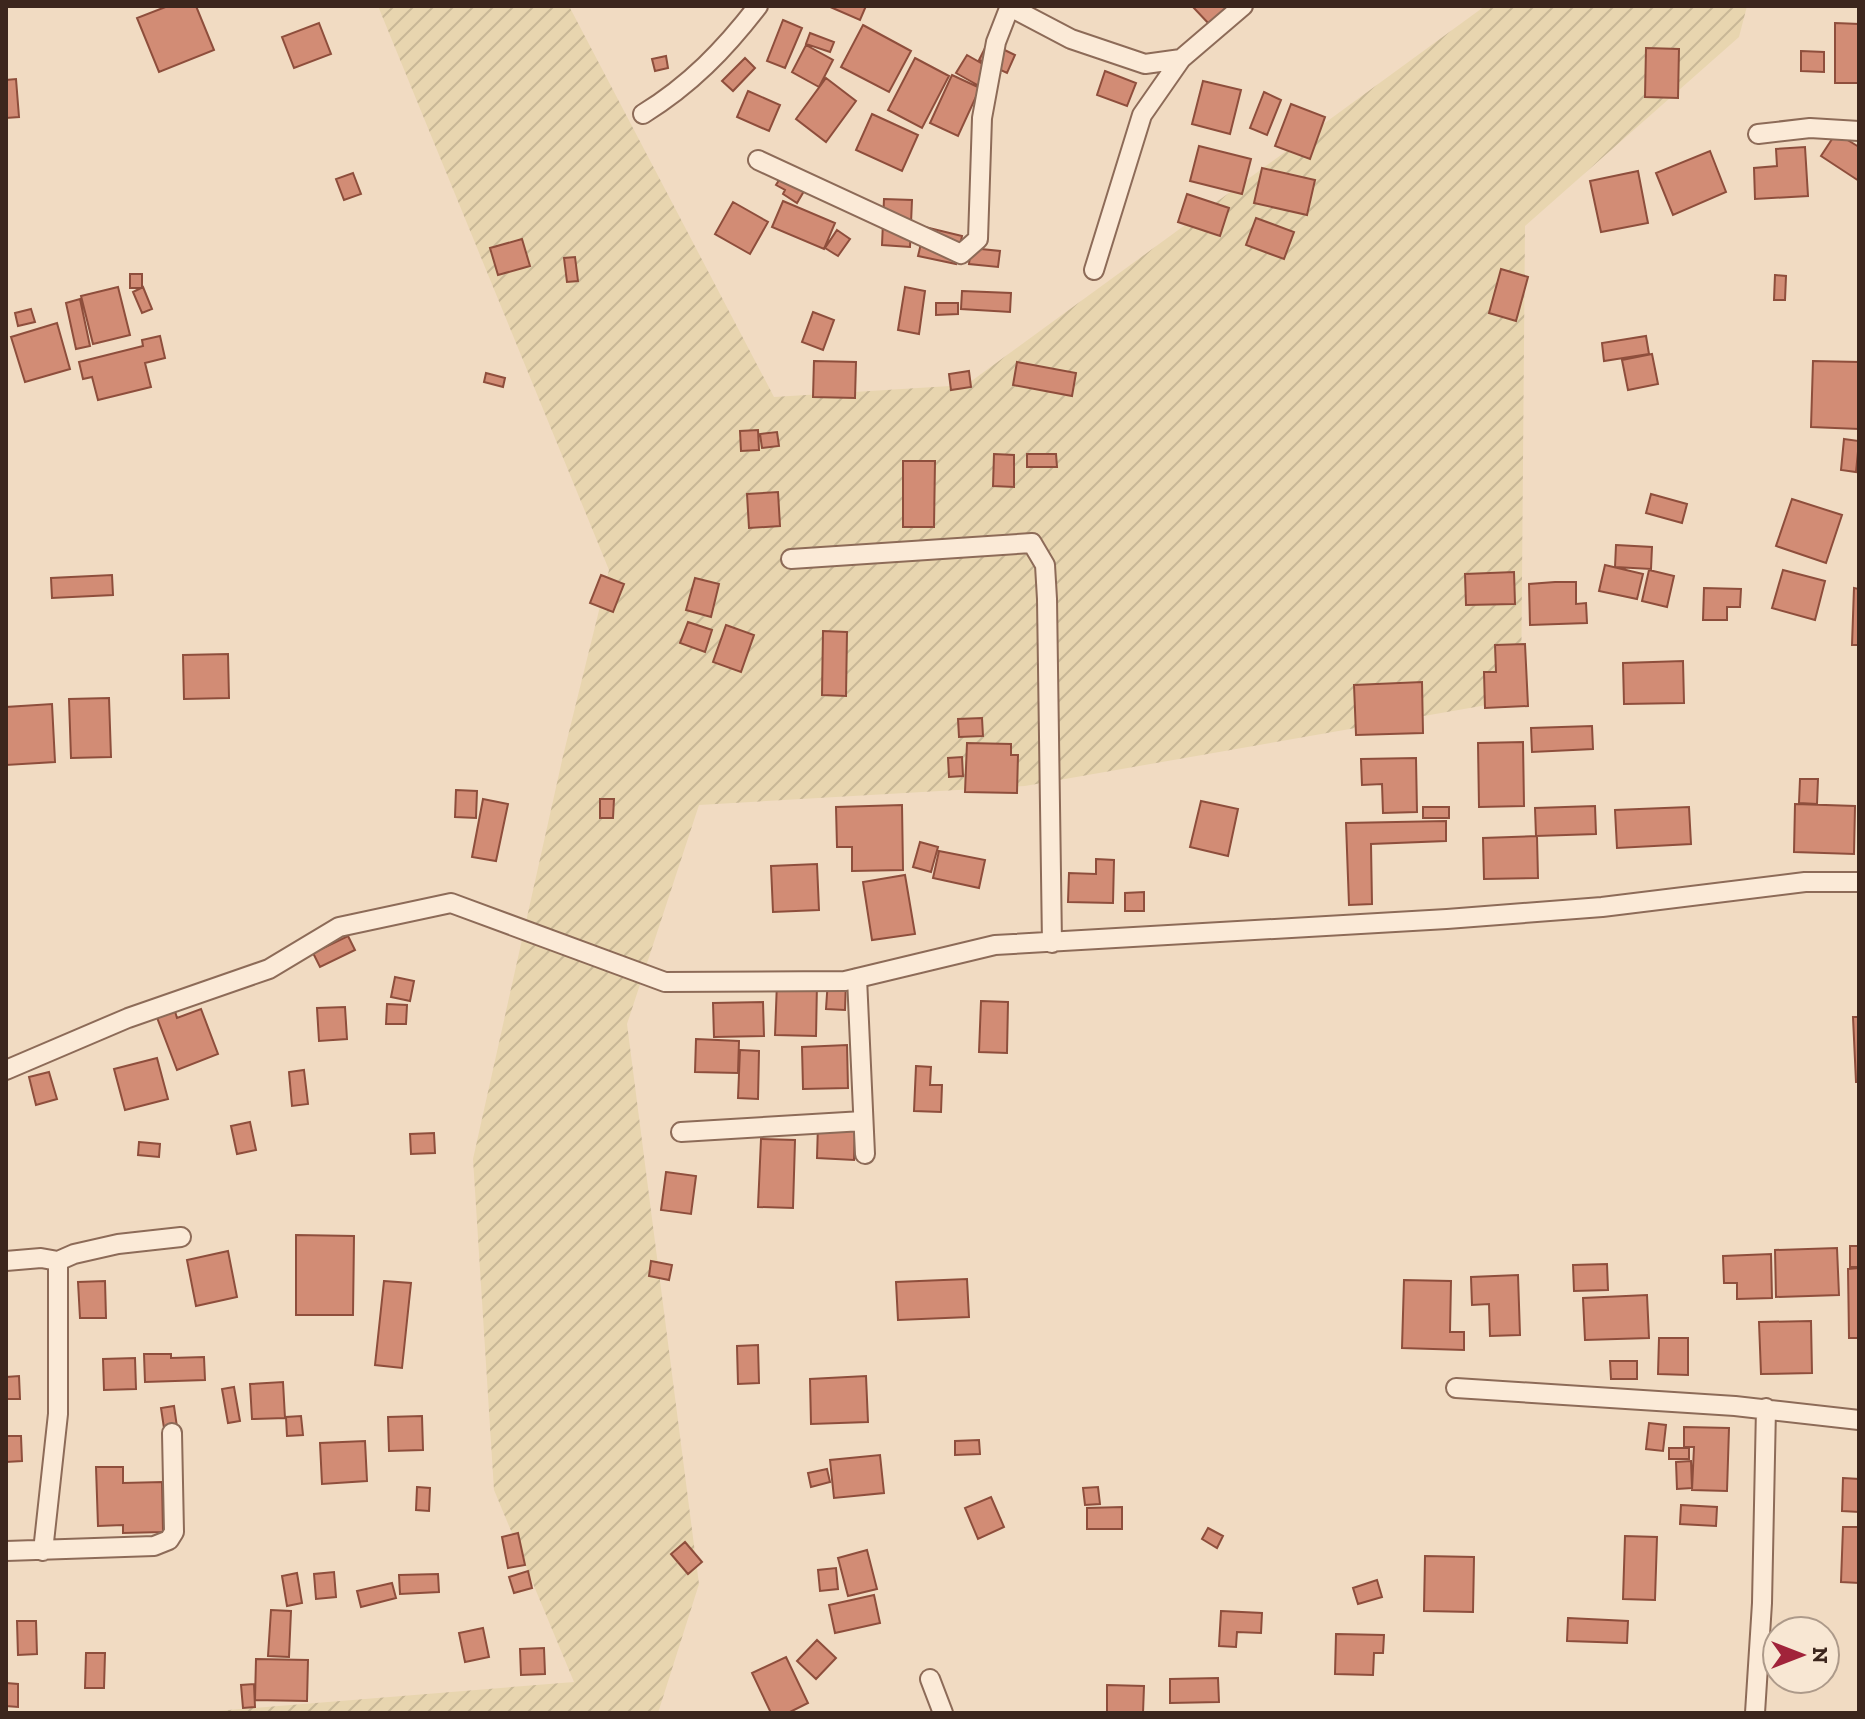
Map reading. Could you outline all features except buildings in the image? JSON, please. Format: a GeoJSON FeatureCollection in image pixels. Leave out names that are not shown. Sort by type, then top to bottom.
{"type":"FeatureCollection","features":[{"type":"Feature","properties":{"kind":"street"},"geometry":{"type":"LineString","coordinates":[[643,114],[667,100],[725,48],[758,6]]}},
{"type":"Feature","properties":{"kind":"street"},"geometry":{"type":"LineString","coordinates":[[1094,270],[1142,115],[1181,59],[1243,6]]}},
{"type":"Feature","properties":{"kind":"street"},"geometry":{"type":"LineString","coordinates":[[758,160],[961,254],[978,239],[982,118],[996,42],[1010,7],[1071,39],[1145,64],[1181,59]]}},
{"type":"Feature","properties":{"kind":"street"},"geometry":{"type":"LineString","coordinates":[[1758,134],[1810,128],[1859,131]]}},
{"type":"Feature","properties":{"kind":"street"},"geometry":{"type":"LineString","coordinates":[[791,559],[1032,543],[1045,565],[1047,599],[1052,943]]}},
{"type":"Feature","properties":{"kind":"street"},"geometry":{"type":"LineString","coordinates":[[6,1070],[128,1018],[269,969],[339,927],[451,903],[665,982],[845,981],[995,945],[1447,919],[1602,907],[1805,882],[1859,882]]}},
{"type":"Feature","properties":{"kind":"street"},"geometry":{"type":"LineString","coordinates":[[857,978],[865,1154]]}},
{"type":"Feature","properties":{"kind":"street"},"geometry":{"type":"LineString","coordinates":[[681,1132],[863,1121]]}},
{"type":"Feature","properties":{"kind":"street"},"geometry":{"type":"LineString","coordinates":[[6,1261],[41,1258],[58,1261],[118,1244],[181,1237]]}},
{"type":"Feature","properties":{"kind":"street"},"geometry":{"type":"LineString","coordinates":[[43,1551],[58,1414],[58,1261]]}},
{"type":"Feature","properties":{"kind":"street"},"geometry":{"type":"LineString","coordinates":[[1456,1388],[1766,1408],[1859,1420]]}},
{"type":"Feature","properties":{"kind":"street"},"geometry":{"type":"LineString","coordinates":[[1755,1713],[1762,1603],[1766,1408]]}},
{"type":"Feature","properties":{"kind":"street"},"geometry":{"type":"LineString","coordinates":[[6,1551],[154,1546],[169,1540],[174,1532],[172,1433]]}},
{"type":"Feature","properties":{"kind":"street"},"geometry":{"type":"LineString","coordinates":[[930,1679],[943,1713]]}},
{"type":"Feature","properties":{"kind":"shaded area"},"geometry":{"type":"Polygon","coordinates":[[[378,6],[569,6],[774,397],[966,385],[1485,6],[1747,6],[1739,37],[1525,226],[1521,699],[1025,786],[699,805],[627,1024],[699,1584],[658,1713],[193,1713],[574,1682],[494,1490],[473,1159],[563,756],[609,570],[378,6]]]}}]}
